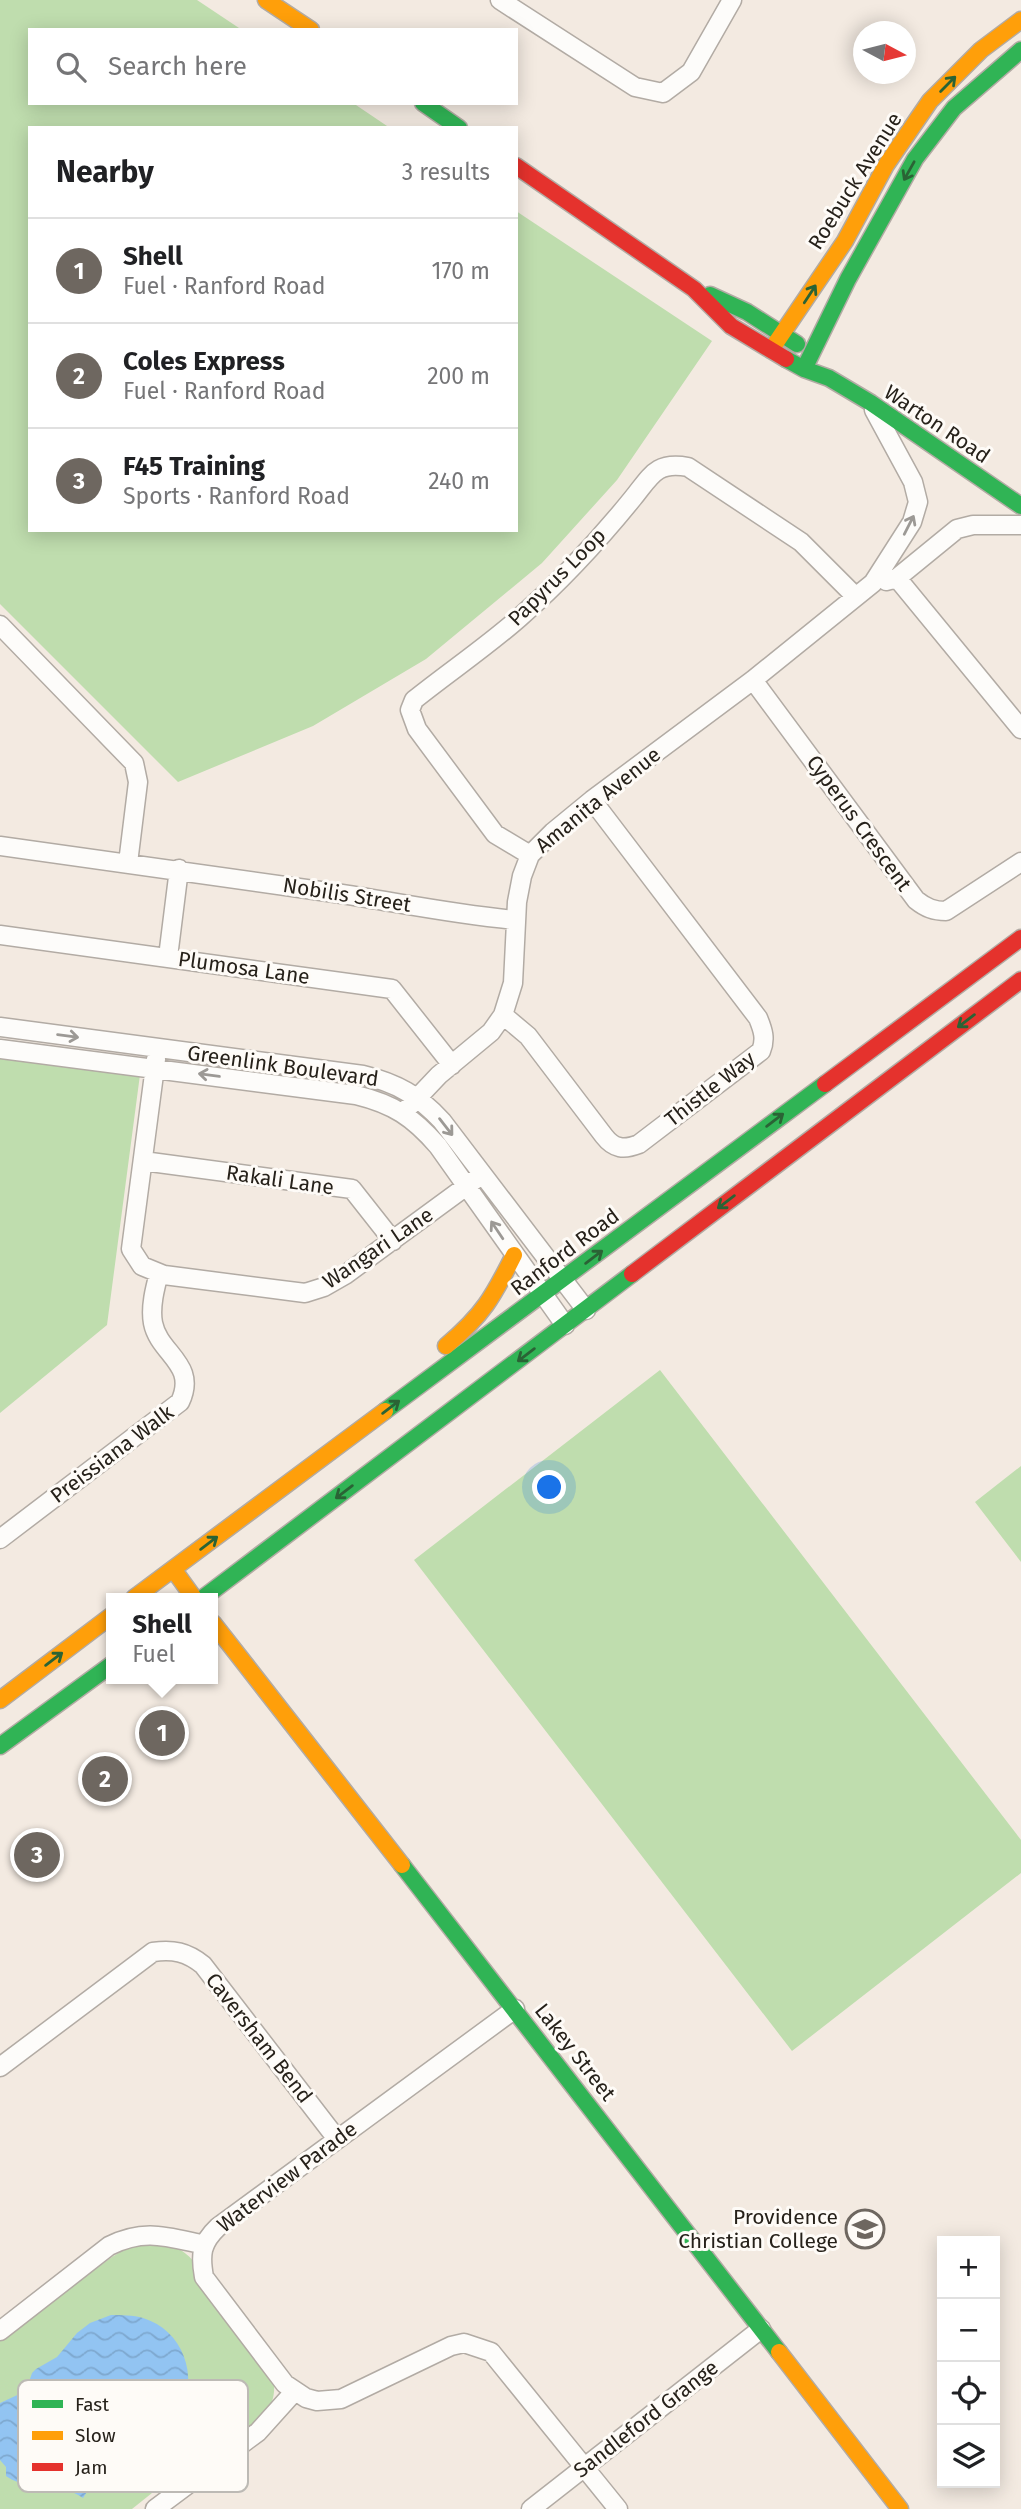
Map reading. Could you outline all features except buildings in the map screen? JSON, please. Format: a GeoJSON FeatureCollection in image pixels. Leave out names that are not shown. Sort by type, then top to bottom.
{"type":"FeatureCollection","features":[{"type":"Feature","properties":{"kind":"main road"},"geometry":{"type":"LineString","coordinates":[[266,0],[308,28]]}},
{"type":"Feature","properties":{"kind":"main road","name":"Roebuck Avenue"},"geometry":{"type":"LineString","coordinates":[[771,349],[843,244],[886,165],[930,101],[981,50],[1021,20]]}},
{"type":"Feature","properties":{"kind":"main road","name":"Roebuck Avenue"},"geometry":{"type":"LineString","coordinates":[[804,369],[822,328],[915,159],[954,108],[1021,50]]}},
{"type":"Feature","properties":{"kind":"main road"},"geometry":{"type":"LineString","coordinates":[[426,105],[456,126]]}},
{"type":"Feature","properties":{"kind":"main road"},"geometry":{"type":"LineString","coordinates":[[919,118],[937,130]]}},
{"type":"Feature","properties":{"kind":"main road","name":"Warton Road"},"geometry":{"type":"LineString","coordinates":[[518,167],[695,289],[747,312],[812,353],[828,377]]}},
{"type":"Feature","properties":{"kind":"main road"},"geometry":{"type":"LineString","coordinates":[[843,244],[862,254]]}},
{"type":"Feature","properties":{"kind":"main road","name":"Warton Road"},"geometry":{"type":"LineString","coordinates":[[695,289],[731,326],[804,369],[828,377],[871,403],[1021,506]]}},
{"type":"Feature","properties":{"kind":"main road","name":"Ranford Road"},"geometry":{"type":"LineString","coordinates":[[141,1593],[1021,938]]}},
{"type":"Feature","properties":{"kind":"main road"},"geometry":{"type":"LineString","coordinates":[[920,1012],[950,1006],[1002,965],[1021,957]]}},
{"type":"Feature","properties":{"kind":"main road"},"geometry":{"type":"LineString","coordinates":[[210,1593],[1021,980]]}},
{"type":"Feature","properties":{"kind":"main road"},"geometry":{"type":"LineString","coordinates":[[420,1386],[449,1342],[474,1323],[493,1297],[514,1255]]}},
{"type":"Feature","properties":{"kind":"main road"},"geometry":{"type":"LineString","coordinates":[[173,1569],[190,1593]]}},
{"type":"Feature","properties":{"kind":"main road"},"geometry":{"type":"LineString","coordinates":[[0,1700],[106,1620]]}},
{"type":"Feature","properties":{"kind":"main road","name":"Lakey Street"},"geometry":{"type":"LineString","coordinates":[[218,1629],[515,2009],[900,2509]]}},
{"type":"Feature","properties":{"kind":"main road"},"geometry":{"type":"LineString","coordinates":[[0,1746],[106,1669]]}},
{"type":"Feature","properties":{"kind":"street"},"geometry":{"type":"LineString","coordinates":[[500,0],[635,87],[663,93],[691,72],[732,0]]}},
{"type":"Feature","properties":{"kind":"street","name":"Amanita Avenue"},"geometry":{"type":"LineString","coordinates":[[403,1113],[417,1097],[491,1032],[503,1015],[513,983],[516,920],[522,876],[530,855],[592,800],[753,680],[873,583],[912,522],[918,502],[913,482],[871,403]]}},
{"type":"Feature","properties":{"kind":"street","name":"Papyrus Loop"},"geometry":{"type":"LineString","coordinates":[[530,855],[502,839],[489,826],[418,729],[410,710],[414,700],[548,592],[653,473],[671,464],[688,467],[801,541],[855,596]]}},
{"type":"Feature","properties":{"kind":"street","name":"Amanita Avenue"},"geometry":{"type":"LineString","coordinates":[[873,583],[897,578],[957,529],[973,525],[1021,525]]}},
{"type":"Feature","properties":{"kind":"street"},"geometry":{"type":"LineString","coordinates":[[897,578],[1021,729]]}},
{"type":"Feature","properties":{"kind":"street"},"geometry":{"type":"LineString","coordinates":[[0,625],[134,763],[138,782],[128,863]]}},
{"type":"Feature","properties":{"kind":"street","name":"Cyperus Crescent"},"geometry":{"type":"LineString","coordinates":[[753,680],[916,900],[925,907],[946,911],[1021,862]]}},
{"type":"Feature","properties":{"kind":"street","name":"Thistle Way"},"geometry":{"type":"LineString","coordinates":[[503,1015],[528,1036],[604,1136],[618,1148],[639,1144],[761,1051],[764,1043],[763,1031],[758,1018],[592,800]]}},
{"type":"Feature","properties":{"kind":"street","name":"Nobilis Street"},"geometry":{"type":"LineString","coordinates":[[0,846],[179,869],[404,903],[456,914],[516,920]]}},
{"type":"Feature","properties":{"kind":"street"},"geometry":{"type":"LineString","coordinates":[[168,957],[179,869]]}},
{"type":"Feature","properties":{"kind":"street","name":"Plumosa Lane"},"geometry":{"type":"LineString","coordinates":[[0,935],[392,989],[452,1065]]}},
{"type":"Feature","properties":{"kind":"street","name":"Greenlink Boulevard"},"geometry":{"type":"LineString","coordinates":[[0,1027],[363,1075],[393,1083],[417,1097],[442,1121],[514,1255],[565,1325]]}},
{"type":"Feature","properties":{"kind":"street"},"geometry":{"type":"LineString","coordinates":[[143,1161],[157,1047]]}},
{"type":"Feature","properties":{"kind":"street","name":"Greenlink Boulevard"},"geometry":{"type":"LineString","coordinates":[[0,1049],[356,1095],[381,1101],[403,1113],[475,1181],[586,1310]]}},
{"type":"Feature","properties":{"kind":"street","name":"Rakali Lane"},"geometry":{"type":"LineString","coordinates":[[143,1161],[352,1189],[393,1241]]}},
{"type":"Feature","properties":{"kind":"street","name":"Wangari Lane"},"geometry":{"type":"LineString","coordinates":[[143,1161],[131,1250],[142,1266],[159,1273],[305,1293],[324,1287],[345,1275],[475,1181]]}},
{"type":"Feature","properties":{"kind":"street","name":"Preissiana Walk"},"geometry":{"type":"LineString","coordinates":[[0,1539],[180,1402],[185,1392],[185,1378],[179,1363],[153,1324],[159,1273]]}},
{"type":"Feature","properties":{"kind":"street","name":"Caversham Bend"},"geometry":{"type":"LineString","coordinates":[[0,2067],[153,1952],[168,1950],[184,1953],[203,1965],[337,2140]]}},
{"type":"Feature","properties":{"kind":"street","name":"Waterview Parade"},"geometry":{"type":"LineString","coordinates":[[294,2392],[285,2384],[204,2277],[200,2258],[209,2235],[515,2009]]}},
{"type":"Feature","properties":{"kind":"street"},"geometry":{"type":"LineString","coordinates":[[0,2331],[109,2246],[124,2239],[141,2234],[156,2235],[205,2245]]}},
{"type":"Feature","properties":{"kind":"street","name":"Sandleford Grange"},"geometry":{"type":"LineString","coordinates":[[531,2509],[761,2329]]}},
{"type":"Feature","properties":{"kind":"street"},"geometry":{"type":"LineString","coordinates":[[248,2439],[294,2392],[317,2401],[341,2399],[450,2346],[464,2343],[491,2352],[506,2368],[618,2509]]}},
{"type":"Feature","properties":{"kind":"street"},"geometry":{"type":"LineString","coordinates":[[155,2509],[178,2492]]}},
{"type":"Feature","properties":{"kind":"green space"},"geometry":{"type":"Polygon","coordinates":[[[0,0],[197,0],[239,28],[28,28],[28,105],[356,105],[387,126],[28,126],[28,532],[518,532],[518,212],[712,341],[617,480],[542,563],[426,659],[313,726],[178,782],[0,604],[0,0]]]}},
{"type":"Feature","properties":{"kind":"green space"},"geometry":{"type":"Polygon","coordinates":[[[0,1048],[141,1067],[107,1325],[0,1413],[0,1048]]]}},
{"type":"Feature","properties":{"kind":"green space"},"geometry":{"type":"Polygon","coordinates":[[[660,1370],[1021,1840],[1021,1873],[792,2051],[414,1560],[660,1370]]]}},
{"type":"Feature","properties":{"kind":"green space"},"geometry":{"type":"Polygon","coordinates":[[[1021,1466],[1021,1562],[975,1502],[1021,1466]]]}},
{"type":"Feature","properties":{"kind":"green space"},"geometry":{"type":"Polygon","coordinates":[[[140,2244],[156,2244],[177,2248],[189,2256],[274,2383],[269,2408],[264,2416],[248,2428],[248,2380],[18,2380],[18,2492],[153,2492],[132,2509],[0,2509],[0,2339],[127,2248],[140,2244]]]}},
{"type":"Feature","properties":{"kind":"water"},"geometry":{"type":"Polygon","coordinates":[[[111,2315],[143,2318],[157,2324],[168,2333],[184,2356],[188,2380],[30,2380],[36,2369],[57,2357],[77,2333],[90,2323],[111,2315]]]}},
{"type":"Feature","properties":{"kind":"water"},"geometry":{"type":"Polygon","coordinates":[[[18,2395],[18,2482],[6,2476],[6,2467],[0,2460],[0,2403],[18,2395]]]}},
{"type":"Feature","properties":{"kind":"water"},"geometry":{"type":"Polygon","coordinates":[[[73,2492],[88,2492],[83,2498],[73,2492]]]}},
{"type":"Feature","properties":{"kind":"traffic: fast"},"geometry":{"type":"LineString","coordinates":[[804,369],[848,279],[915,159],[954,108],[1021,50]]}},
{"type":"Feature","properties":{"kind":"traffic: fast"},"geometry":{"type":"LineString","coordinates":[[426,105],[456,126]]}},
{"type":"Feature","properties":{"kind":"traffic: fast"},"geometry":{"type":"LineString","coordinates":[[710,295],[747,312],[797,344]]}},
{"type":"Feature","properties":{"kind":"traffic: fast"},"geometry":{"type":"LineString","coordinates":[[786,359],[829,378],[871,403],[1021,506]]}},
{"type":"Feature","properties":{"kind":"traffic: fast"},"geometry":{"type":"LineString","coordinates":[[385,1411],[825,1084]]}},
{"type":"Feature","properties":{"kind":"traffic: fast"},"geometry":{"type":"LineString","coordinates":[[210,1593],[632,1274]]}},
{"type":"Feature","properties":{"kind":"traffic: fast"},"geometry":{"type":"LineString","coordinates":[[0,1746],[106,1669]]}},
{"type":"Feature","properties":{"kind":"traffic: fast"},"geometry":{"type":"LineString","coordinates":[[402,1865],[779,2352]]}},
{"type":"Feature","properties":{"kind":"traffic: slow"},"geometry":{"type":"LineString","coordinates":[[266,0],[308,28]]}},
{"type":"Feature","properties":{"kind":"traffic: slow"},"geometry":{"type":"LineString","coordinates":[[771,350],[845,241],[886,165],[930,101],[981,50],[1021,20]]}},
{"type":"Feature","properties":{"kind":"traffic: slow"},"geometry":{"type":"LineString","coordinates":[[446,1346],[486,1305],[514,1255]]}},
{"type":"Feature","properties":{"kind":"traffic: slow"},"geometry":{"type":"LineString","coordinates":[[141,1593],[385,1411]]}},
{"type":"Feature","properties":{"kind":"traffic: slow"},"geometry":{"type":"LineString","coordinates":[[173,1569],[190,1593]]}},
{"type":"Feature","properties":{"kind":"traffic: slow"},"geometry":{"type":"LineString","coordinates":[[0,1700],[106,1620]]}},
{"type":"Feature","properties":{"kind":"traffic: slow"},"geometry":{"type":"LineString","coordinates":[[218,1629],[402,1865]]}},
{"type":"Feature","properties":{"kind":"traffic: slow"},"geometry":{"type":"LineString","coordinates":[[779,2352],[900,2509]]}},
{"type":"Feature","properties":{"kind":"traffic: jam"},"geometry":{"type":"LineString","coordinates":[[518,167],[694,289],[731,326],[786,359]]}},
{"type":"Feature","properties":{"kind":"traffic: jam"},"geometry":{"type":"LineString","coordinates":[[825,1084],[1021,938]]}},
{"type":"Feature","properties":{"kind":"traffic: jam"},"geometry":{"type":"LineString","coordinates":[[632,1274],[1021,980]]}},
{"type":"Feature","properties":{"kind":"place","name":"Shell"},"geometry":{"type":"Point","coordinates":[162,1733]}},
{"type":"Feature","properties":{"kind":"place","name":"Coles Express"},"geometry":{"type":"Point","coordinates":[105,1779]}},
{"type":"Feature","properties":{"kind":"place","name":"F45 Training"},"geometry":{"type":"Point","coordinates":[37,1855]}},
{"type":"Feature","properties":{"kind":"place","name":"Providence Christian College"},"geometry":{"type":"Point","coordinates":[865,2229]}}]}
